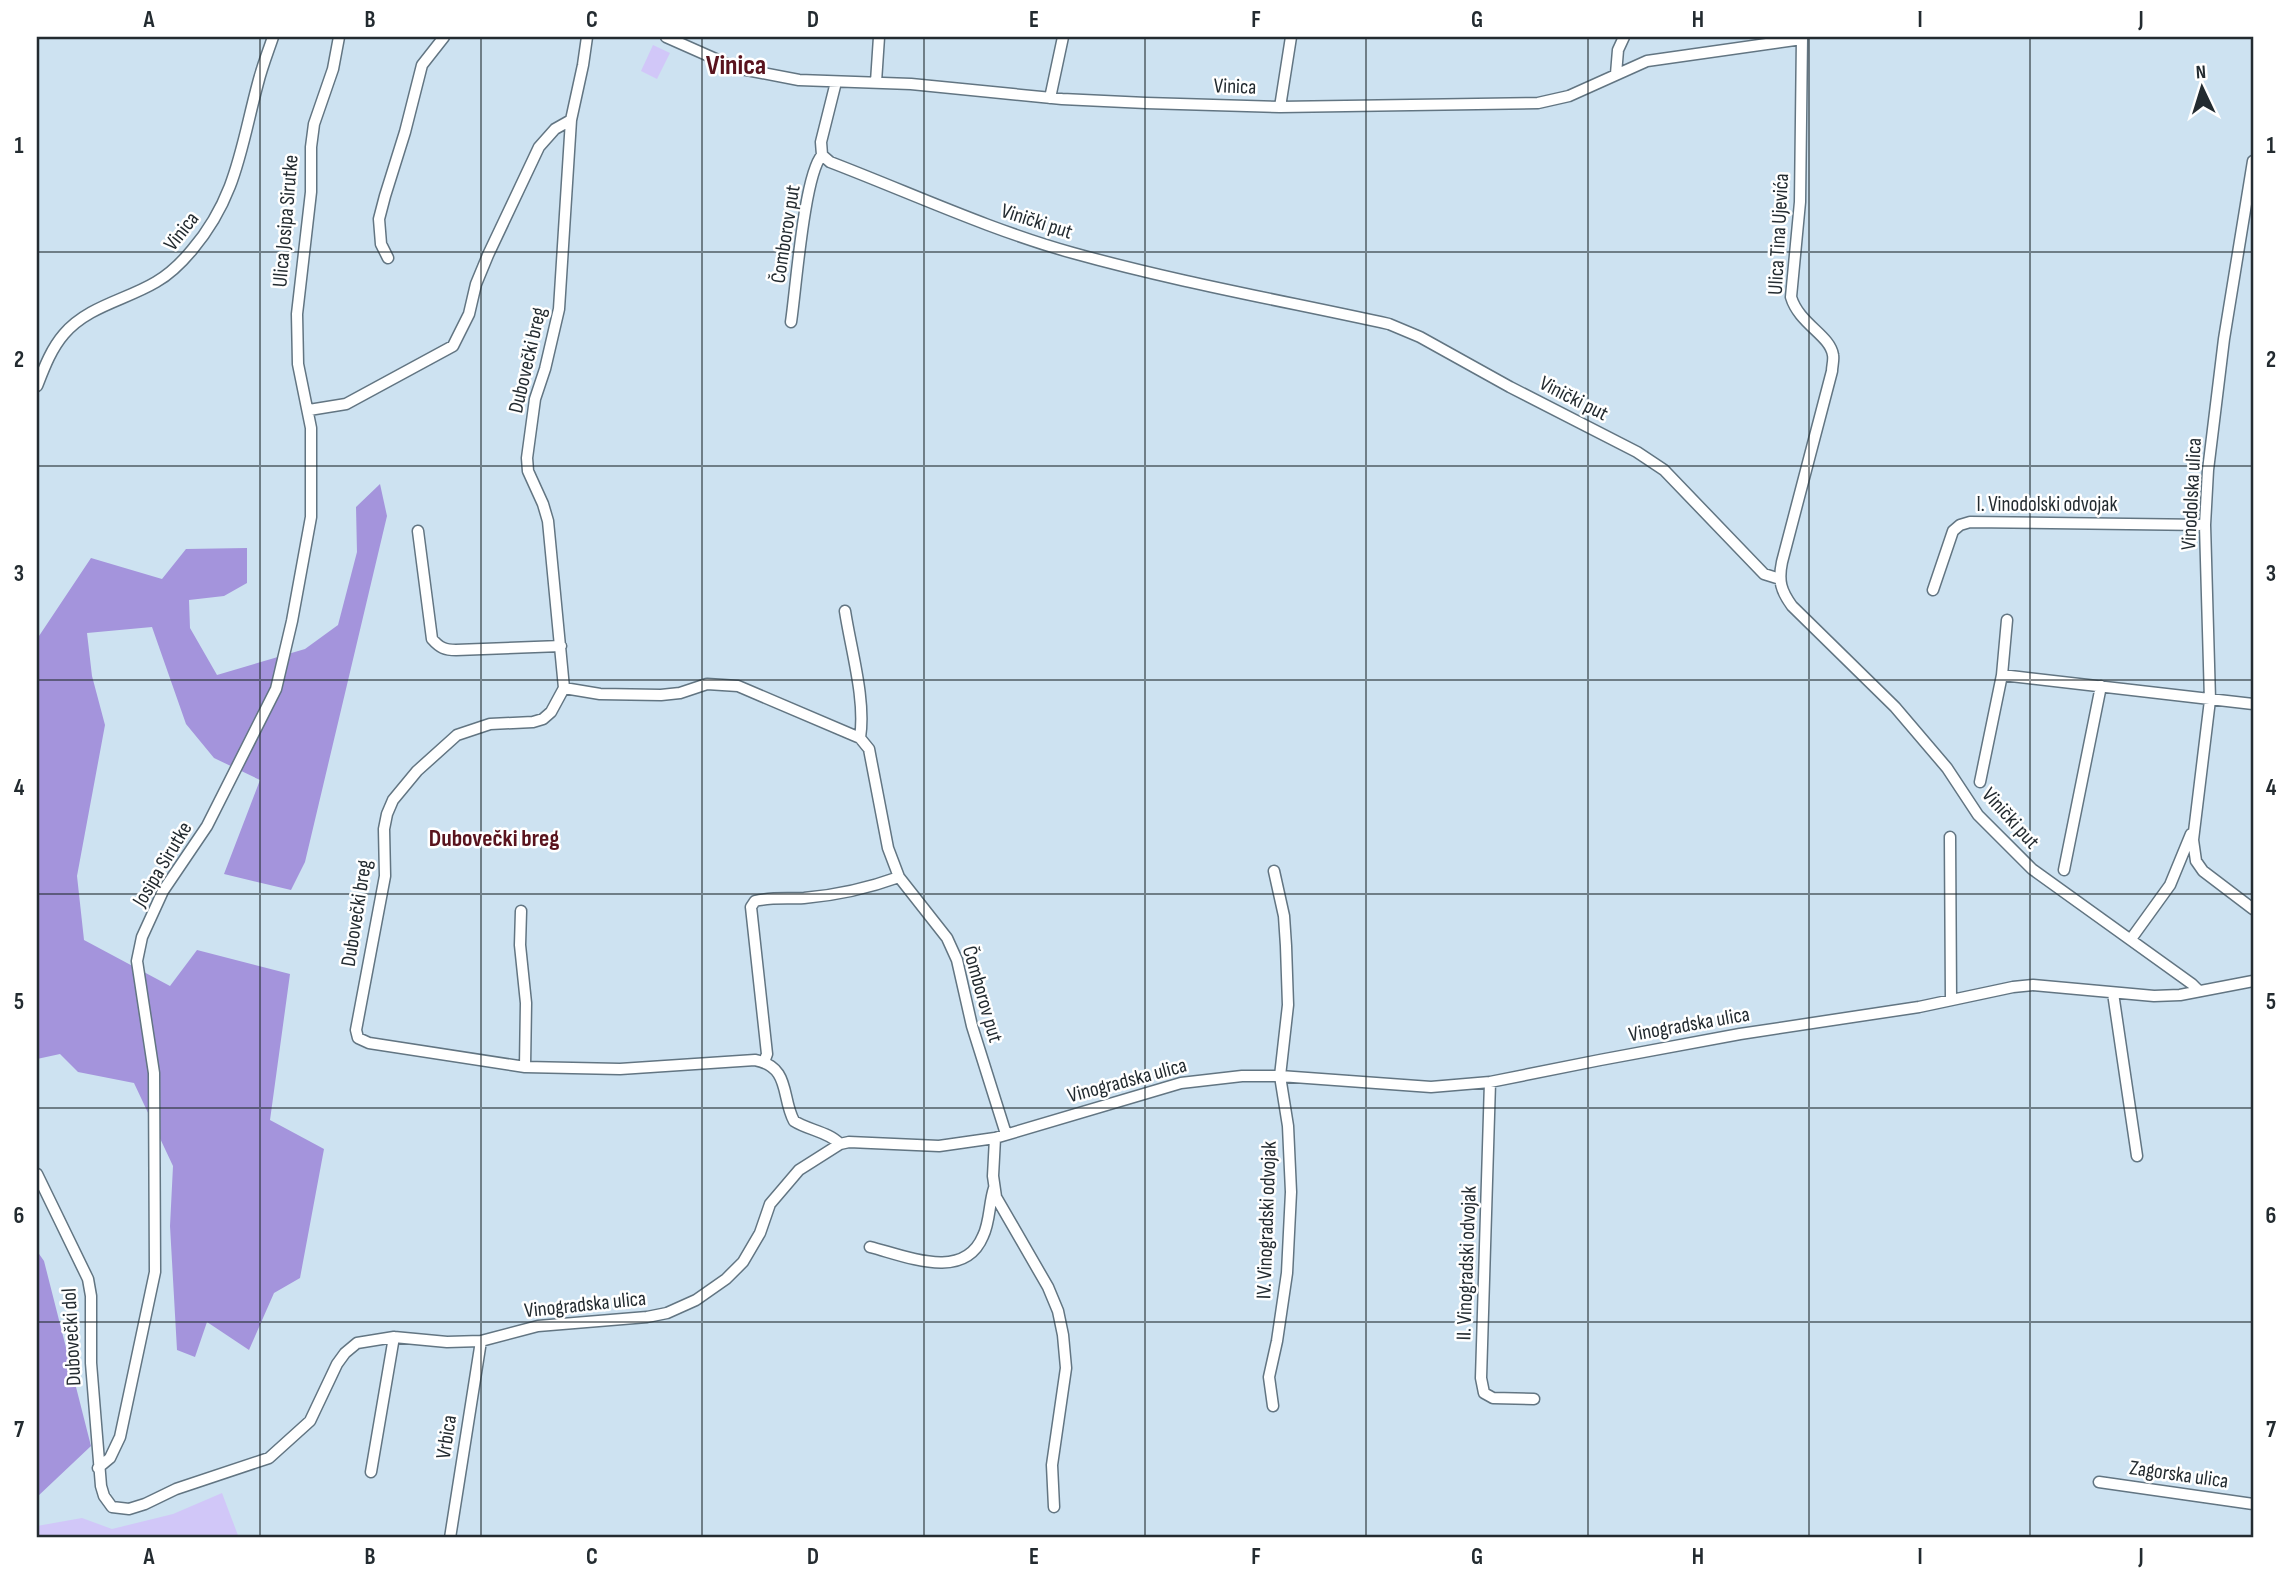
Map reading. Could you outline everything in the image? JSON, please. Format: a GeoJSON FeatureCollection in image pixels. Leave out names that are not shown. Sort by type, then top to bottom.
{"type":"FeatureCollection","features":[{"type":"Feature","properties":{"kind":"street","name":"Vinica"},"geometry":{"type":"LineString","coordinates":[[37,386],[64,334],[90,312],[156,282],[175,269],[193,250],[216,218],[240,162],[258,82],[273,37]]}},
{"type":"Feature","properties":{"kind":"street","name":"Ulica Josipa Sirutke"},"geometry":{"type":"LineString","coordinates":[[309,410],[298,365],[297,314],[311,192],[314,124],[333,69],[340,37]]}},
{"type":"Feature","properties":{"kind":"street"},"geometry":{"type":"LineString","coordinates":[[388,258],[381,244],[379,219],[384,196],[405,132],[422,65],[444,37]]}},
{"type":"Feature","properties":{"kind":"street","name":"Dubovečki breg"},"geometry":{"type":"LineString","coordinates":[[587,37],[571,120],[559,309],[535,399],[527,458],[528,471],[548,521],[564,688],[551,712],[543,719],[534,722],[490,724],[457,735],[416,771],[393,800],[384,829],[385,876],[356,1030],[358,1038],[369,1043],[525,1067],[621,1069],[755,1060],[764,1062]]}},
{"type":"Feature","properties":{"kind":"street","name":"Vinica"},"geometry":{"type":"LineString","coordinates":[[666,37],[748,71],[783,78],[876,82],[1050,98],[1280,107],[1538,103],[1569,96],[1647,61],[1802,38]]}},
{"type":"Feature","properties":{"kind":"street"},"geometry":{"type":"LineString","coordinates":[[876,82],[879,37]]}},
{"type":"Feature","properties":{"kind":"street"},"geometry":{"type":"LineString","coordinates":[[1050,98],[1063,37]]}},
{"type":"Feature","properties":{"kind":"street"},"geometry":{"type":"LineString","coordinates":[[1280,107],[1291,37]]}},
{"type":"Feature","properties":{"kind":"street"},"geometry":{"type":"LineString","coordinates":[[1616,74],[1618,50],[1624,37]]}},
{"type":"Feature","properties":{"kind":"street","name":"Ulica Tina Ujevića"},"geometry":{"type":"LineString","coordinates":[[1780,579],[1782,562],[1832,371],[1833,353],[1825,339],[1795,310],[1791,297],[1800,202],[1802,38]]}},
{"type":"Feature","properties":{"kind":"street"},"geometry":{"type":"LineString","coordinates":[[822,155],[821,142],[836,82]]}},
{"type":"Feature","properties":{"kind":"street"},"geometry":{"type":"LineString","coordinates":[[309,410],[345,404],[453,346],[469,314],[476,284],[488,255],[540,147],[555,128],[571,120]]}},
{"type":"Feature","properties":{"kind":"street","name":"Vinički put"},"geometry":{"type":"LineString","coordinates":[[822,155],[830,162],[993,228],[1071,253],[1144,272],[1389,324],[1420,337],[1637,452],[1664,470],[1764,574],[1780,579],[1783,593],[1792,606],[1922,737],[1990,829],[2032,869],[2199,991]]}},
{"type":"Feature","properties":{"kind":"street","name":"Čomborov put"},"geometry":{"type":"LineString","coordinates":[[790,322],[804,218],[815,166],[822,155]]}},
{"type":"Feature","properties":{"kind":"street","name":"Vinodolska ulica"},"geometry":{"type":"LineString","coordinates":[[2253,161],[2235,258],[2208,470],[2205,524],[2210,700],[2193,830],[2196,861],[2203,871],[2253,909]]}},
{"type":"Feature","properties":{"kind":"street","name":"Josipa Sirutke"},"geometry":{"type":"LineString","coordinates":[[98,1468],[110,1458],[120,1437],[155,1272],[154,1073],[137,961],[142,937],[163,891],[207,826],[276,689],[292,621],[311,517],[309,410]]}},
{"type":"Feature","properties":{"kind":"street","name":"I. Vinodolski odvojak"},"geometry":{"type":"LineString","coordinates":[[1933,590],[1953,531],[1970,522],[2205,524]]}},
{"type":"Feature","properties":{"kind":"street"},"geometry":{"type":"LineString","coordinates":[[418,531],[432,639],[444,650],[561,646]]}},
{"type":"Feature","properties":{"kind":"street","name":"Čomborov put"},"geometry":{"type":"LineString","coordinates":[[845,611],[862,704],[860,738],[869,749],[888,848],[899,877],[947,938],[957,960],[981,1057],[1006,1134]]}},
{"type":"Feature","properties":{"kind":"street"},"geometry":{"type":"LineString","coordinates":[[1980,782],[2002,675],[2007,620]]}},
{"type":"Feature","properties":{"kind":"street"},"geometry":{"type":"LineString","coordinates":[[2002,675],[2253,704]]}},
{"type":"Feature","properties":{"kind":"street"},"geometry":{"type":"LineString","coordinates":[[564,688],[600,694],[661,695],[680,693],[707,684],[738,686],[860,738]]}},
{"type":"Feature","properties":{"kind":"street"},"geometry":{"type":"LineString","coordinates":[[2064,870],[2101,686]]}},
{"type":"Feature","properties":{"kind":"street","name":"Vinodolska ulica"},"geometry":{"type":"LineString","coordinates":[[2131,939],[2170,885],[2193,830]]}},
{"type":"Feature","properties":{"kind":"street"},"geometry":{"type":"LineString","coordinates":[[1950,838],[1951,1000]]}},
{"type":"Feature","properties":{"kind":"street","name":"IV. Vinogradski odvojak"},"geometry":{"type":"LineString","coordinates":[[1273,871],[1284,916],[1288,1005],[1280,1076],[1288,1126],[1291,1192],[1287,1273],[1269,1377],[1273,1406]]}},
{"type":"Feature","properties":{"kind":"street"},"geometry":{"type":"LineString","coordinates":[[840,1144],[835,1139],[794,1121],[782,1078],[772,1066],[764,1062],[766,1054],[751,907],[755,901],[768,898],[803,898],[861,891],[899,877]]}},
{"type":"Feature","properties":{"kind":"street"},"geometry":{"type":"LineString","coordinates":[[521,911],[520,944],[526,1003],[525,1067]]}},
{"type":"Feature","properties":{"kind":"street","name":"Vinogradska ulica"},"geometry":{"type":"LineString","coordinates":[[112,1507],[129,1509],[176,1489],[269,1458],[310,1421],[337,1364],[357,1343],[394,1337],[447,1342],[481,1341],[538,1326],[647,1317],[667,1313],[696,1300],[726,1279],[744,1262],[760,1233],[770,1204],[799,1170],[840,1144],[859,1140],[939,1146],[995,1139],[1181,1083],[1242,1076],[1280,1076],[1431,1087],[1490,1082],[1740,1034],[2033,985],[2154,996],[2180,995],[2253,981]]}},
{"type":"Feature","properties":{"kind":"street"},"geometry":{"type":"LineString","coordinates":[[2113,993],[2137,1156]]}},
{"type":"Feature","properties":{"kind":"street","name":"II. Vinogradski odvojak"},"geometry":{"type":"LineString","coordinates":[[1490,1082],[1481,1378],[1484,1394],[1493,1398],[1534,1399]]}},
{"type":"Feature","properties":{"kind":"street"},"geometry":{"type":"LineString","coordinates":[[870,1247],[931,1262],[950,1263],[965,1259],[976,1250],[985,1234],[994,1188],[995,1139]]}},
{"type":"Feature","properties":{"kind":"street","name":"Dubovečki dol"},"geometry":{"type":"LineString","coordinates":[[37,1174],[88,1279],[98,1468],[104,1496],[112,1507]]}},
{"type":"Feature","properties":{"kind":"street"},"geometry":{"type":"LineString","coordinates":[[994,1188],[1011,1225],[1048,1287],[1061,1322],[1066,1368],[1052,1465],[1054,1507]]}},
{"type":"Feature","properties":{"kind":"street"},"geometry":{"type":"LineString","coordinates":[[371,1472],[394,1337]]}},
{"type":"Feature","properties":{"kind":"street","name":"Vrbica"},"geometry":{"type":"LineString","coordinates":[[450,1538],[481,1341]]}},
{"type":"Feature","properties":{"kind":"street","name":"Zagorska ulica"},"geometry":{"type":"LineString","coordinates":[[2099,1482],[2253,1504]]}},
{"type":"Feature","properties":{"kind":"shaded area"},"geometry":{"type":"Polygon","coordinates":[[[653,45],[670,53],[657,79],[641,71],[653,45]]]}},
{"type":"Feature","properties":{"kind":"shaded area"},"geometry":{"type":"Polygon","coordinates":[[[380,484],[387,516],[305,862],[291,890],[224,874],[260,780],[214,758],[186,724],[152,627],[87,633],[92,676],[105,725],[77,876],[84,940],[170,986],[197,950],[290,974],[270,1120],[324,1149],[300,1278],[274,1293],[249,1350],[207,1322],[195,1357],[177,1350],[170,1226],[173,1166],[134,1083],[78,1072],[60,1054],[37,1059],[37,639],[91,558],[162,579],[186,549],[247,548],[247,583],[224,596],[189,600],[190,628],[217,675],[305,649],[338,625],[357,552],[356,507],[380,484]]]}},
{"type":"Feature","properties":{"kind":"shaded area"},"geometry":{"type":"Polygon","coordinates":[[[37,1251],[44,1261],[91,1446],[37,1497],[37,1251]]]}},
{"type":"Feature","properties":{"kind":"shaded area"},"geometry":{"type":"Polygon","coordinates":[[[222,1493],[239,1538],[37,1538],[37,1526],[82,1518],[112,1529],[173,1514],[222,1493]]]}},
{"type":"Feature","properties":{"kind":"district","name":"Vinica"},"geometry":{"type":"Point","coordinates":[736,64]}},
{"type":"Feature","properties":{"kind":"district","name":"Dubovečki breg"},"geometry":{"type":"Point","coordinates":[494,838]}}]}
